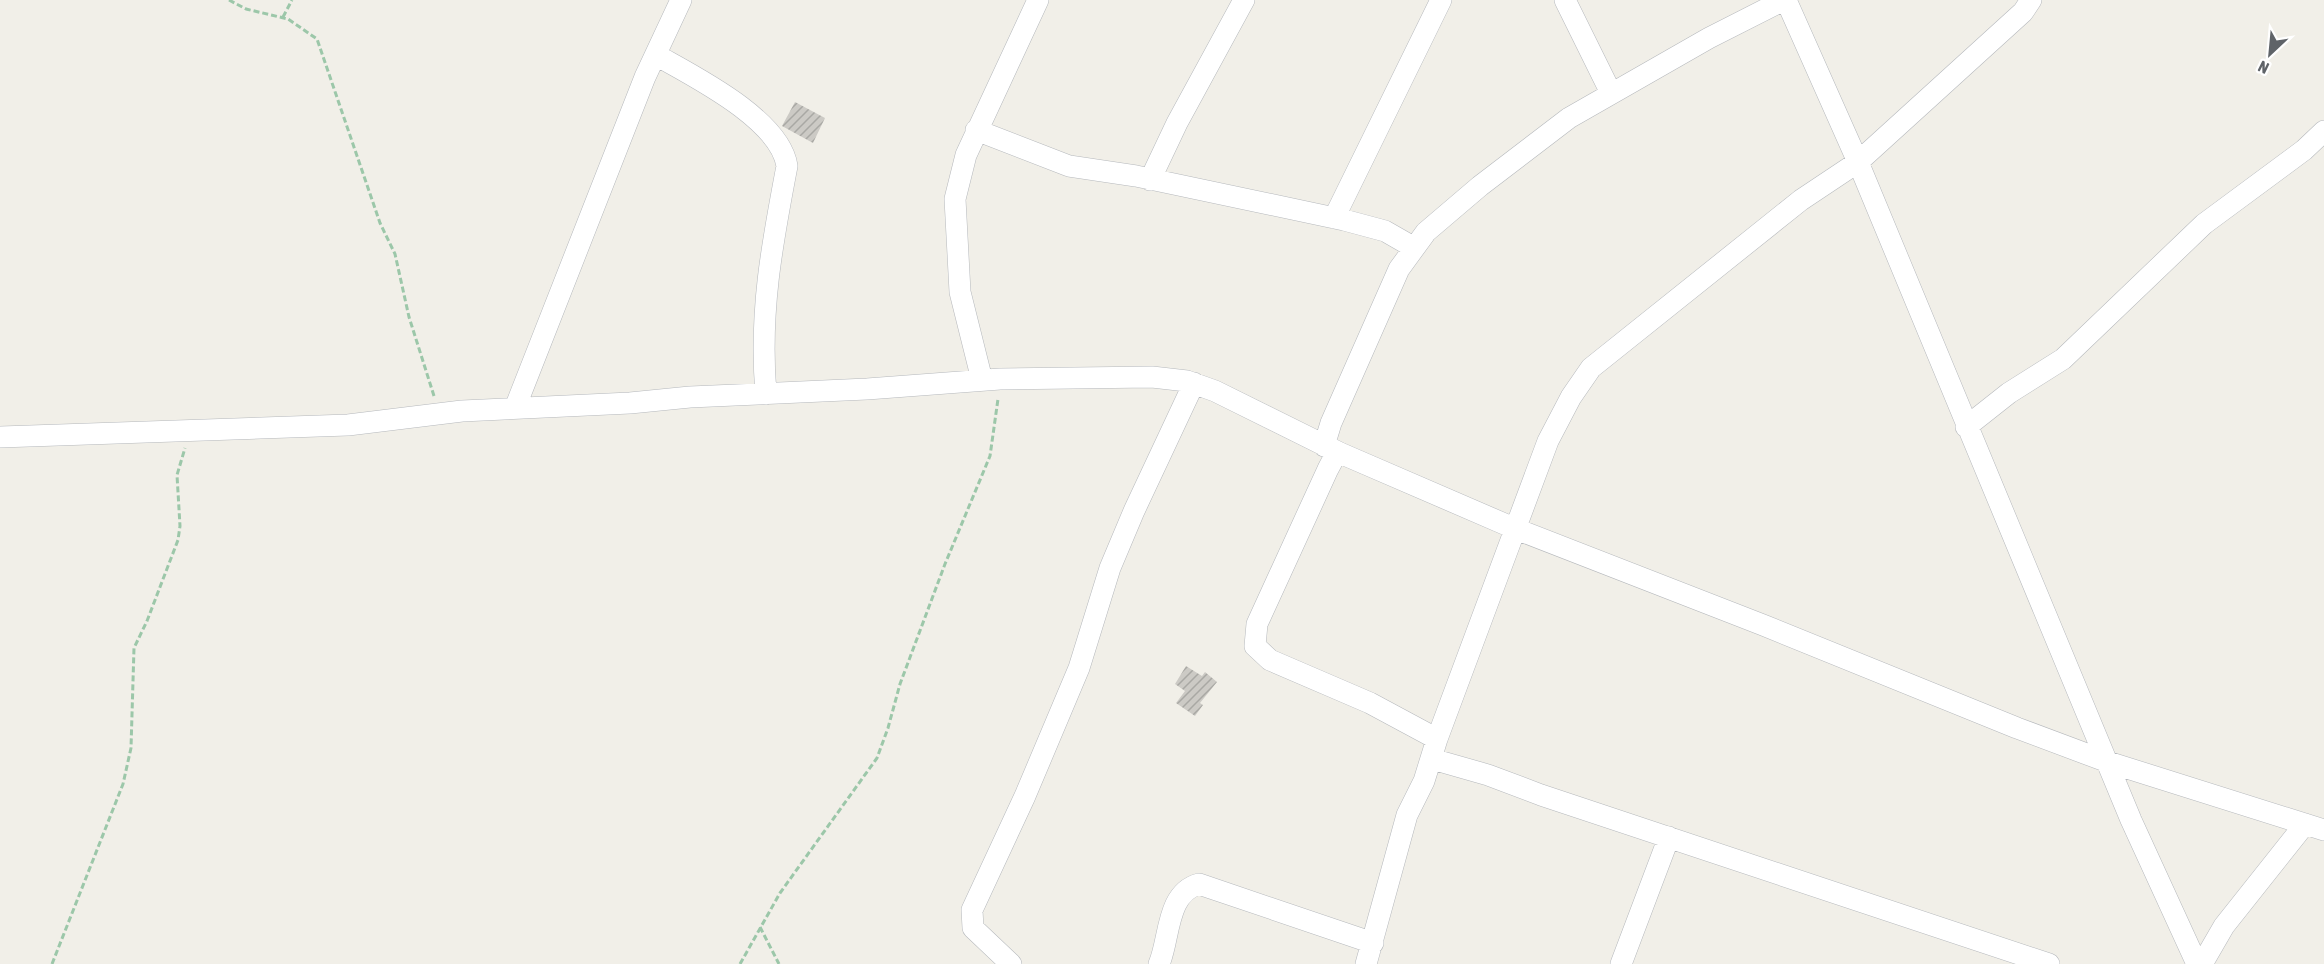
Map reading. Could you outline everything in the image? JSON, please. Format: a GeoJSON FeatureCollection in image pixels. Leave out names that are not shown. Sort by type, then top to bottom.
{"type":"FeatureCollection","features":[{"type":"Feature","properties":{"kind":"street"},"geometry":{"type":"LineString","coordinates":[[515,408],[596,199],[681,0]]}},
{"type":"Feature","properties":{"kind":"street"},"geometry":{"type":"LineString","coordinates":[[991,380],[960,292],[955,199],[966,155],[976,130],[1038,0]]}},
{"type":"Feature","properties":{"kind":"street"},"geometry":{"type":"LineString","coordinates":[[1150,180],[1177,123],[1244,0]]}},
{"type":"Feature","properties":{"kind":"street"},"geometry":{"type":"LineString","coordinates":[[1334,218],[1441,0]]}},
{"type":"Feature","properties":{"kind":"street"},"geometry":{"type":"LineString","coordinates":[[1564,0],[1611,93]]}},
{"type":"Feature","properties":{"kind":"street"},"geometry":{"type":"LineString","coordinates":[[1437,739],[1408,721],[1270,660],[1255,646],[1254,634],[1336,454],[1332,450],[1331,423],[1399,269],[1426,232],[1480,186],[1569,118],[1709,38],[1785,0],[1858,162],[1966,427],[2196,964]]}},
{"type":"Feature","properties":{"kind":"street"},"geometry":{"type":"LineString","coordinates":[[1366,964],[1407,815],[1432,759],[1437,739],[1548,441],[1571,397],[1591,368],[1801,200],[1858,162],[2023,12],[2031,0]]}},
{"type":"Feature","properties":{"kind":"street"},"geometry":{"type":"LineString","coordinates":[[656,55],[731,98],[765,129],[786,158],[787,166],[767,275],[763,331],[766,394]]}},
{"type":"Feature","properties":{"kind":"street"},"geometry":{"type":"LineString","coordinates":[[976,130],[1069,166],[1150,180],[1334,218],[1385,231],[1413,247]]}},
{"type":"Feature","properties":{"kind":"street"},"geometry":{"type":"LineString","coordinates":[[1966,427],[2009,393],[2063,359],[2204,224],[2304,150],[2324,131]]}},
{"type":"Feature","properties":{"kind":"street"},"geometry":{"type":"LineString","coordinates":[[0,437],[348,425],[515,408],[991,380],[1152,377],[1194,383],[1332,450],[1516,529],[2108,762],[2314,827],[2224,926],[2202,964]]}},
{"type":"Feature","properties":{"kind":"street"},"geometry":{"type":"LineString","coordinates":[[1011,964],[973,928],[972,910],[1021,806],[1079,668],[1110,568],[1134,511],[1194,383]]}},
{"type":"Feature","properties":{"kind":"street"},"geometry":{"type":"LineString","coordinates":[[1432,759],[1488,775],[1541,795],[2049,964]]}},
{"type":"Feature","properties":{"kind":"street"},"geometry":{"type":"LineString","coordinates":[[1621,964],[1669,837]]}},
{"type":"Feature","properties":{"kind":"street"},"geometry":{"type":"LineString","coordinates":[[1160,964],[1179,898],[1190,887],[1199,884],[1373,943]]}},
{"type":"Feature","properties":{"kind":"path"},"geometry":{"type":"LineString","coordinates":[[229,0],[246,9],[283,17],[313,35],[326,61],[341,116],[380,223],[395,254],[422,362],[441,414]]}},
{"type":"Feature","properties":{"kind":"path"},"geometry":{"type":"LineString","coordinates":[[283,17],[292,0]]}},
{"type":"Feature","properties":{"kind":"path"},"geometry":{"type":"LineString","coordinates":[[740,964],[780,893],[877,758],[900,684],[945,564],[990,456],[991,380]]}},
{"type":"Feature","properties":{"kind":"path"},"geometry":{"type":"LineString","coordinates":[[52,964],[123,784],[131,748],[134,648],[147,621],[178,540],[180,526],[177,475],[184,452],[186,430]]}},
{"type":"Feature","properties":{"kind":"path"},"geometry":{"type":"LineString","coordinates":[[760,927],[779,964]]}},
{"type":"Feature","properties":{"kind":"building"},"geometry":{"type":"Polygon","coordinates":[[[795,102],[825,118],[813,143],[782,126],[795,102]]]}},
{"type":"Feature","properties":{"kind":"building"},"geometry":{"type":"Polygon","coordinates":[[[1186,666],[1202,676],[1205,672],[1217,682],[1200,703],[1203,705],[1195,716],[1176,703],[1185,691],[1175,684],[1186,666]]]}}]}
